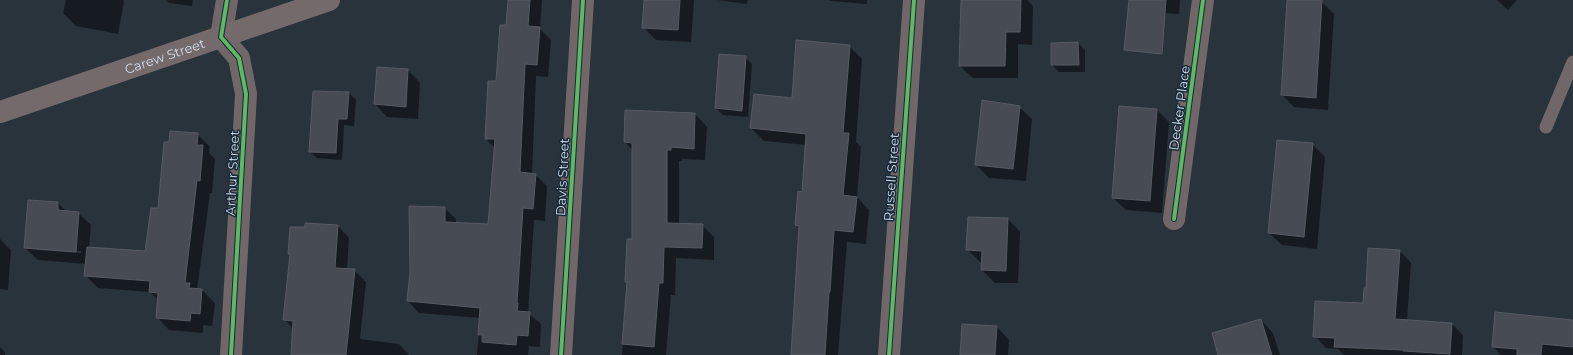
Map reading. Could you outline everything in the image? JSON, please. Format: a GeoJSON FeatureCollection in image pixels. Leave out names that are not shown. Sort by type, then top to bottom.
{"type":"FeatureCollection","features":[{"type":"Feature","properties":{"kind":"street"},"geometry":{"type":"LineString","coordinates":[[220,37],[227,0]]}},
{"type":"Feature","properties":{"kind":"street","name":"Carew Street"},"geometry":{"type":"LineString","coordinates":[[0,112],[329,0]]}},
{"type":"Feature","properties":{"kind":"street","name":"Davis Street"},"geometry":{"type":"LineString","coordinates":[[562,355],[583,0]]}},
{"type":"Feature","properties":{"kind":"street","name":"Russell Street"},"geometry":{"type":"LineString","coordinates":[[889,355],[914,0]]}},
{"type":"Feature","properties":{"kind":"street","name":"Decker Place"},"geometry":{"type":"LineString","coordinates":[[1174,219],[1203,0]]}},
{"type":"Feature","properties":{"kind":"street","name":"Arthur Street"},"geometry":{"type":"LineString","coordinates":[[220,37],[239,58],[246,94],[230,355]]}},
{"type":"Feature","properties":{"kind":"lane"},"geometry":{"type":"LineString","coordinates":[[1546,127],[1573,62]]}},
{"type":"Feature","properties":{"kind":"building"},"geometry":{"type":"Polygon","coordinates":[[[508,0],[530,0],[528,26],[540,27],[537,65],[525,64],[520,172],[536,174],[533,209],[523,208],[517,303],[517,311],[530,312],[528,336],[517,335],[516,345],[482,342],[482,335],[478,335],[480,308],[407,301],[410,273],[409,206],[445,207],[445,222],[488,224],[495,139],[485,139],[488,81],[496,81],[500,25],[506,25],[508,0]]]}},
{"type":"Feature","properties":{"kind":"building"},"geometry":{"type":"Polygon","coordinates":[[[644,0],[680,0],[678,30],[642,28],[644,0]]]}},
{"type":"Feature","properties":{"kind":"building"},"geometry":{"type":"Polygon","coordinates":[[[961,0],[1021,0],[1020,32],[1006,32],[1005,66],[959,66],[961,0]]]}},
{"type":"Feature","properties":{"kind":"building"},"geometry":{"type":"Polygon","coordinates":[[[1129,0],[1166,0],[1162,54],[1124,50],[1129,0]]]}},
{"type":"Feature","properties":{"kind":"building"},"geometry":{"type":"Polygon","coordinates":[[[1287,0],[1322,0],[1316,98],[1281,95],[1287,0]]]}},
{"type":"Feature","properties":{"kind":"building"},"geometry":{"type":"Polygon","coordinates":[[[796,40],[850,45],[843,133],[849,133],[843,195],[857,197],[853,232],[834,230],[825,355],[791,355],[799,226],[795,225],[798,191],[802,192],[806,134],[750,128],[754,94],[792,98],[796,40]]]}},
{"type":"Feature","properties":{"kind":"building"},"geometry":{"type":"Polygon","coordinates":[[[1078,42],[1079,65],[1051,65],[1051,43],[1078,42]]]}},
{"type":"Feature","properties":{"kind":"building"},"geometry":{"type":"Polygon","coordinates":[[[719,54],[746,56],[742,111],[715,108],[719,54]]]}},
{"type":"Feature","properties":{"kind":"building"},"geometry":{"type":"Polygon","coordinates":[[[377,67],[408,69],[406,107],[374,104],[377,67]]]}},
{"type":"Feature","properties":{"kind":"building"},"geometry":{"type":"Polygon","coordinates":[[[313,91],[349,92],[347,119],[338,119],[336,153],[309,152],[313,91]]]}},
{"type":"Feature","properties":{"kind":"building"},"geometry":{"type":"Polygon","coordinates":[[[982,100],[1020,106],[1013,169],[975,165],[982,100]]]}},
{"type":"Feature","properties":{"kind":"building"},"geometry":{"type":"Polygon","coordinates":[[[1119,106],[1157,109],[1150,201],[1112,198],[1119,106]]]}},
{"type":"Feature","properties":{"kind":"building"},"geometry":{"type":"Polygon","coordinates":[[[625,110],[695,113],[694,149],[671,147],[671,150],[667,150],[667,223],[703,224],[702,248],[664,247],[663,283],[659,283],[654,347],[622,344],[627,282],[625,282],[627,239],[632,239],[632,143],[624,142],[625,110]]]}},
{"type":"Feature","properties":{"kind":"building"},"geometry":{"type":"Polygon","coordinates":[[[170,131],[198,133],[197,145],[203,145],[200,181],[197,180],[185,283],[190,283],[189,288],[202,289],[200,314],[191,313],[190,321],[156,318],[158,293],[149,292],[150,281],[84,276],[87,247],[145,251],[151,208],[158,208],[164,142],[169,142],[170,131]]]}},
{"type":"Feature","properties":{"kind":"building"},"geometry":{"type":"Polygon","coordinates":[[[1277,140],[1313,143],[1304,237],[1268,233],[1277,140]]]}},
{"type":"Feature","properties":{"kind":"building"},"geometry":{"type":"Polygon","coordinates":[[[28,200],[58,202],[58,210],[79,212],[76,252],[24,248],[28,200]]]}},
{"type":"Feature","properties":{"kind":"building"},"geometry":{"type":"Polygon","coordinates":[[[968,217],[1008,218],[1006,271],[981,270],[982,251],[966,250],[968,217]]]}},
{"type":"Feature","properties":{"kind":"building"},"geometry":{"type":"Polygon","coordinates":[[[305,223],[338,225],[335,268],[355,269],[346,355],[291,355],[293,321],[283,320],[290,254],[288,254],[290,227],[305,227],[305,223]]]}},
{"type":"Feature","properties":{"kind":"building"},"geometry":{"type":"Polygon","coordinates":[[[1368,248],[1400,250],[1395,319],[1452,323],[1450,354],[1334,347],[1335,338],[1313,337],[1315,301],[1363,303],[1364,288],[1366,288],[1368,248]]]}},
{"type":"Feature","properties":{"kind":"building"},"geometry":{"type":"Polygon","coordinates":[[[1495,312],[1573,320],[1573,347],[1542,344],[1541,355],[1517,355],[1517,349],[1492,347],[1495,312]]]}},
{"type":"Feature","properties":{"kind":"building"},"geometry":{"type":"Polygon","coordinates":[[[1261,319],[1272,355],[1218,355],[1212,333],[1261,319]]]}},
{"type":"Feature","properties":{"kind":"building"},"geometry":{"type":"Polygon","coordinates":[[[962,324],[997,326],[995,355],[960,355],[962,324]]]}},
{"type":"Feature","properties":{"kind":"cycle path"},"geometry":{"type":"LineString","coordinates":[[227,0],[221,37],[239,58],[246,94],[231,355]]}},
{"type":"Feature","properties":{"kind":"cycle path"},"geometry":{"type":"LineString","coordinates":[[561,355],[583,0]]}},
{"type":"Feature","properties":{"kind":"cycle path"},"geometry":{"type":"LineString","coordinates":[[889,355],[914,0]]}},
{"type":"Feature","properties":{"kind":"cycle path"},"geometry":{"type":"LineString","coordinates":[[1174,219],[1203,0]]}}]}
